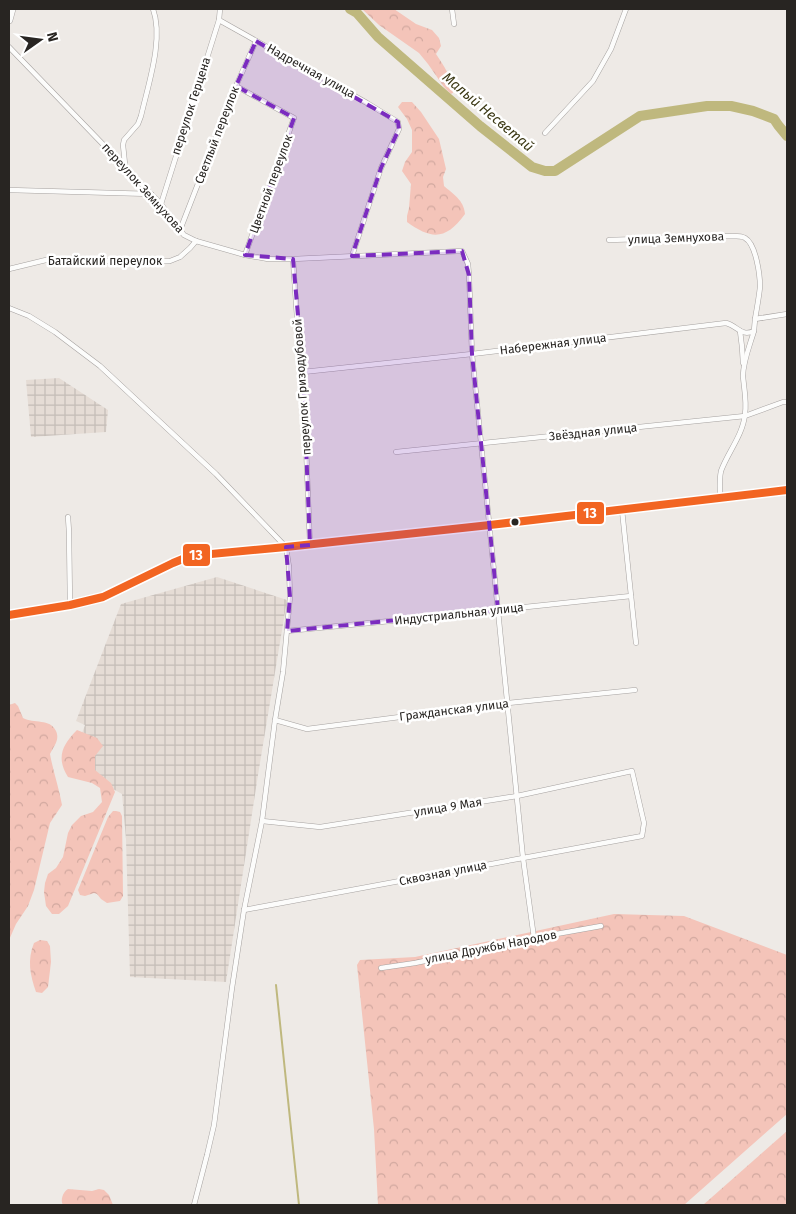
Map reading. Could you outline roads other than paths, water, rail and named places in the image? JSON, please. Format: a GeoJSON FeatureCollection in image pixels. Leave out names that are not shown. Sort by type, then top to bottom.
{"type":"FeatureCollection","features":[{"type":"Feature","properties":{"kind":"street"},"geometry":{"type":"LineString","coordinates":[[9,20],[12,9]]}},
{"type":"Feature","properties":{"kind":"street"},"geometry":{"type":"LineString","coordinates":[[125,165],[124,140],[134,129],[141,116],[153,64],[157,27],[153,9]]}},
{"type":"Feature","properties":{"kind":"street","name":"переулок Герцена"},"geometry":{"type":"LineString","coordinates":[[161,204],[219,20],[220,9]]}},
{"type":"Feature","properties":{"kind":"street"},"geometry":{"type":"LineString","coordinates":[[452,9],[454,24]]}},
{"type":"Feature","properties":{"kind":"street"},"geometry":{"type":"LineString","coordinates":[[545,133],[592,81],[611,49],[626,9]]}},
{"type":"Feature","properties":{"kind":"street","name":"Надречная улица"},"geometry":{"type":"LineString","coordinates":[[219,20],[398,122],[400,126],[398,132],[381,168],[352,256]]}},
{"type":"Feature","properties":{"kind":"street","name":"Светлый переулок"},"geometry":{"type":"LineString","coordinates":[[180,230],[236,86],[256,41]]}},
{"type":"Feature","properties":{"kind":"street","name":"переулок Земнухова"},"geometry":{"type":"LineString","coordinates":[[9,47],[125,165],[161,204],[180,230],[196,241],[245,255],[268,259],[462,251],[468,264],[469,274],[472,354]]}},
{"type":"Feature","properties":{"kind":"street","name":"Цветной переулок"},"geometry":{"type":"LineString","coordinates":[[236,86],[294,118],[245,255]]}},
{"type":"Feature","properties":{"kind":"street"},"geometry":{"type":"LineString","coordinates":[[9,190],[151,194]]}},
{"type":"Feature","properties":{"kind":"street","name":"улица Земнухова"},"geometry":{"type":"LineString","coordinates":[[609,240],[733,236],[746,238],[753,249],[759,274],[760,286],[755,319]]}},
{"type":"Feature","properties":{"kind":"street","name":"Батайский переулок"},"geometry":{"type":"LineString","coordinates":[[9,269],[50,259],[170,261],[180,257],[196,241]]}},
{"type":"Feature","properties":{"kind":"street","name":"переулок Гризодубовой"},"geometry":{"type":"LineString","coordinates":[[293,259],[298,332],[304,372],[310,545]]}},
{"type":"Feature","properties":{"kind":"street"},"geometry":{"type":"LineString","coordinates":[[9,308],[29,316],[55,332],[100,366],[216,474],[286,547],[290,597],[262,821],[244,910],[214,1125],[194,1205]]}},
{"type":"Feature","properties":{"kind":"street"},"geometry":{"type":"LineString","coordinates":[[743,374],[744,363],[754,331],[755,319],[787,314]]}},
{"type":"Feature","properties":{"kind":"street","name":"Набережная улица"},"geometry":{"type":"LineString","coordinates":[[304,372],[726,323],[746,333],[754,331]]}},
{"type":"Feature","properties":{"kind":"street"},"geometry":{"type":"LineString","coordinates":[[720,498],[719,482],[721,473],[740,433],[745,416],[746,404],[740,331]]}},
{"type":"Feature","properties":{"kind":"street"},"geometry":{"type":"LineString","coordinates":[[472,354],[523,858],[534,938]]}},
{"type":"Feature","properties":{"kind":"street","name":"Звёздная улица"},"geometry":{"type":"LineString","coordinates":[[396,452],[745,416],[787,402]]}},
{"type":"Feature","properties":{"kind":"street"},"geometry":{"type":"LineString","coordinates":[[9,615],[70,605],[103,597],[190,556],[310,545],[787,490]]}},
{"type":"Feature","properties":{"kind":"street"},"geometry":{"type":"LineString","coordinates":[[622,510],[636,643]]}},
{"type":"Feature","properties":{"kind":"street"},"geometry":{"type":"LineString","coordinates":[[68,518],[70,532],[70,605]]}},
{"type":"Feature","properties":{"kind":"street","name":"Индустриальная улица"},"geometry":{"type":"LineString","coordinates":[[287,631],[630,596]]}},
{"type":"Feature","properties":{"kind":"street","name":"Гражданская улица"},"geometry":{"type":"LineString","coordinates":[[274,720],[307,729],[508,703],[635,690]]}},
{"type":"Feature","properties":{"kind":"street","name":"улица 9 Мая"},"geometry":{"type":"LineString","coordinates":[[262,821],[320,827],[517,796],[632,771],[644,823],[642,836]]}},
{"type":"Feature","properties":{"kind":"street","name":"Сквозная улица"},"geometry":{"type":"LineString","coordinates":[[244,910],[642,836]]}},
{"type":"Feature","properties":{"kind":"street","name":"улица Дружбы Народов"},"geometry":{"type":"LineString","coordinates":[[381,968],[601,926]]}},
{"type":"Feature","properties":{"kind":"waterway","name":"Малый Несветай"},"geometry":{"type":"LineString","coordinates":[[350,9],[357,13],[378,37],[480,126],[532,167],[545,171],[555,171],[640,116],[707,106],[731,106],[753,111],[774,119],[787,136]]}},
{"type":"Feature","properties":{"kind":"waterway"},"geometry":{"type":"LineString","coordinates":[[276,985],[299,1205]]}}]}
